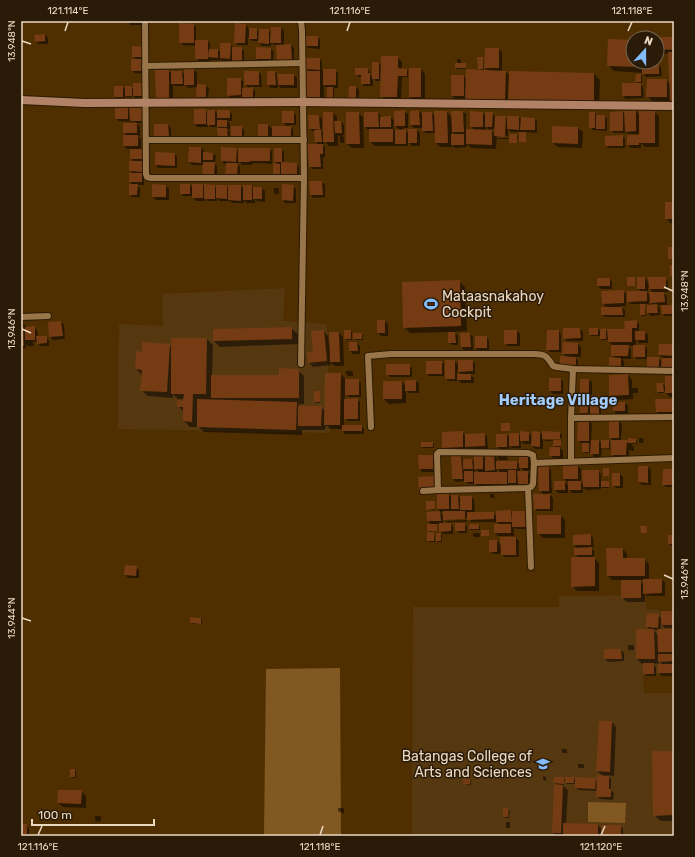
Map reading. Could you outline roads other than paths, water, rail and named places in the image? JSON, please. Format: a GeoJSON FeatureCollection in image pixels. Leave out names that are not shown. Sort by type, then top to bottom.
{"type":"FeatureCollection","features":[{"type":"Feature","properties":{"kind":"street"},"geometry":{"type":"LineString","coordinates":[[145,21],[147,176],[150,178],[304,178]]}},
{"type":"Feature","properties":{"kind":"street"},"geometry":{"type":"LineString","coordinates":[[300,21],[302,30],[304,140],[300,364]]}},
{"type":"Feature","properties":{"kind":"street"},"geometry":{"type":"LineString","coordinates":[[145,66],[302,63]]}},
{"type":"Feature","properties":{"kind":"street"},"geometry":{"type":"LineString","coordinates":[[21,100],[146,103],[303,102],[674,106]]}},
{"type":"Feature","properties":{"kind":"street"},"geometry":{"type":"LineString","coordinates":[[146,140],[304,140]]}},
{"type":"Feature","properties":{"kind":"street"},"geometry":{"type":"LineString","coordinates":[[21,317],[48,316]]}},
{"type":"Feature","properties":{"kind":"street"},"geometry":{"type":"LineString","coordinates":[[371,427],[368,356],[391,354],[542,354],[546,356],[553,366],[556,367],[573,369],[674,371]]}},
{"type":"Feature","properties":{"kind":"street"},"geometry":{"type":"LineString","coordinates":[[571,461],[570,418],[573,369]]}},
{"type":"Feature","properties":{"kind":"street"},"geometry":{"type":"LineString","coordinates":[[570,418],[674,418]]}},
{"type":"Feature","properties":{"kind":"street"},"geometry":{"type":"LineString","coordinates":[[424,492],[438,490],[531,487],[533,484],[534,463],[532,456],[528,452],[439,452],[437,454],[438,490]]}},
{"type":"Feature","properties":{"kind":"street"},"geometry":{"type":"LineString","coordinates":[[534,463],[674,458]]}},
{"type":"Feature","properties":{"kind":"street"},"geometry":{"type":"LineString","coordinates":[[528,488],[531,567]]}},
{"type":"Feature","properties":{"kind":"place","name":"Mataasnakahoy Cockpit"},"geometry":{"type":"Point","coordinates":[431,304]}},
{"type":"Feature","properties":{"kind":"place","name":"Batangas College of Arts and Sciences"},"geometry":{"type":"Point","coordinates":[543,764]}},
{"type":"Feature","properties":{"kind":"district","name":"Heritage Village"},"geometry":{"type":"Point","coordinates":[558,400]}}]}
